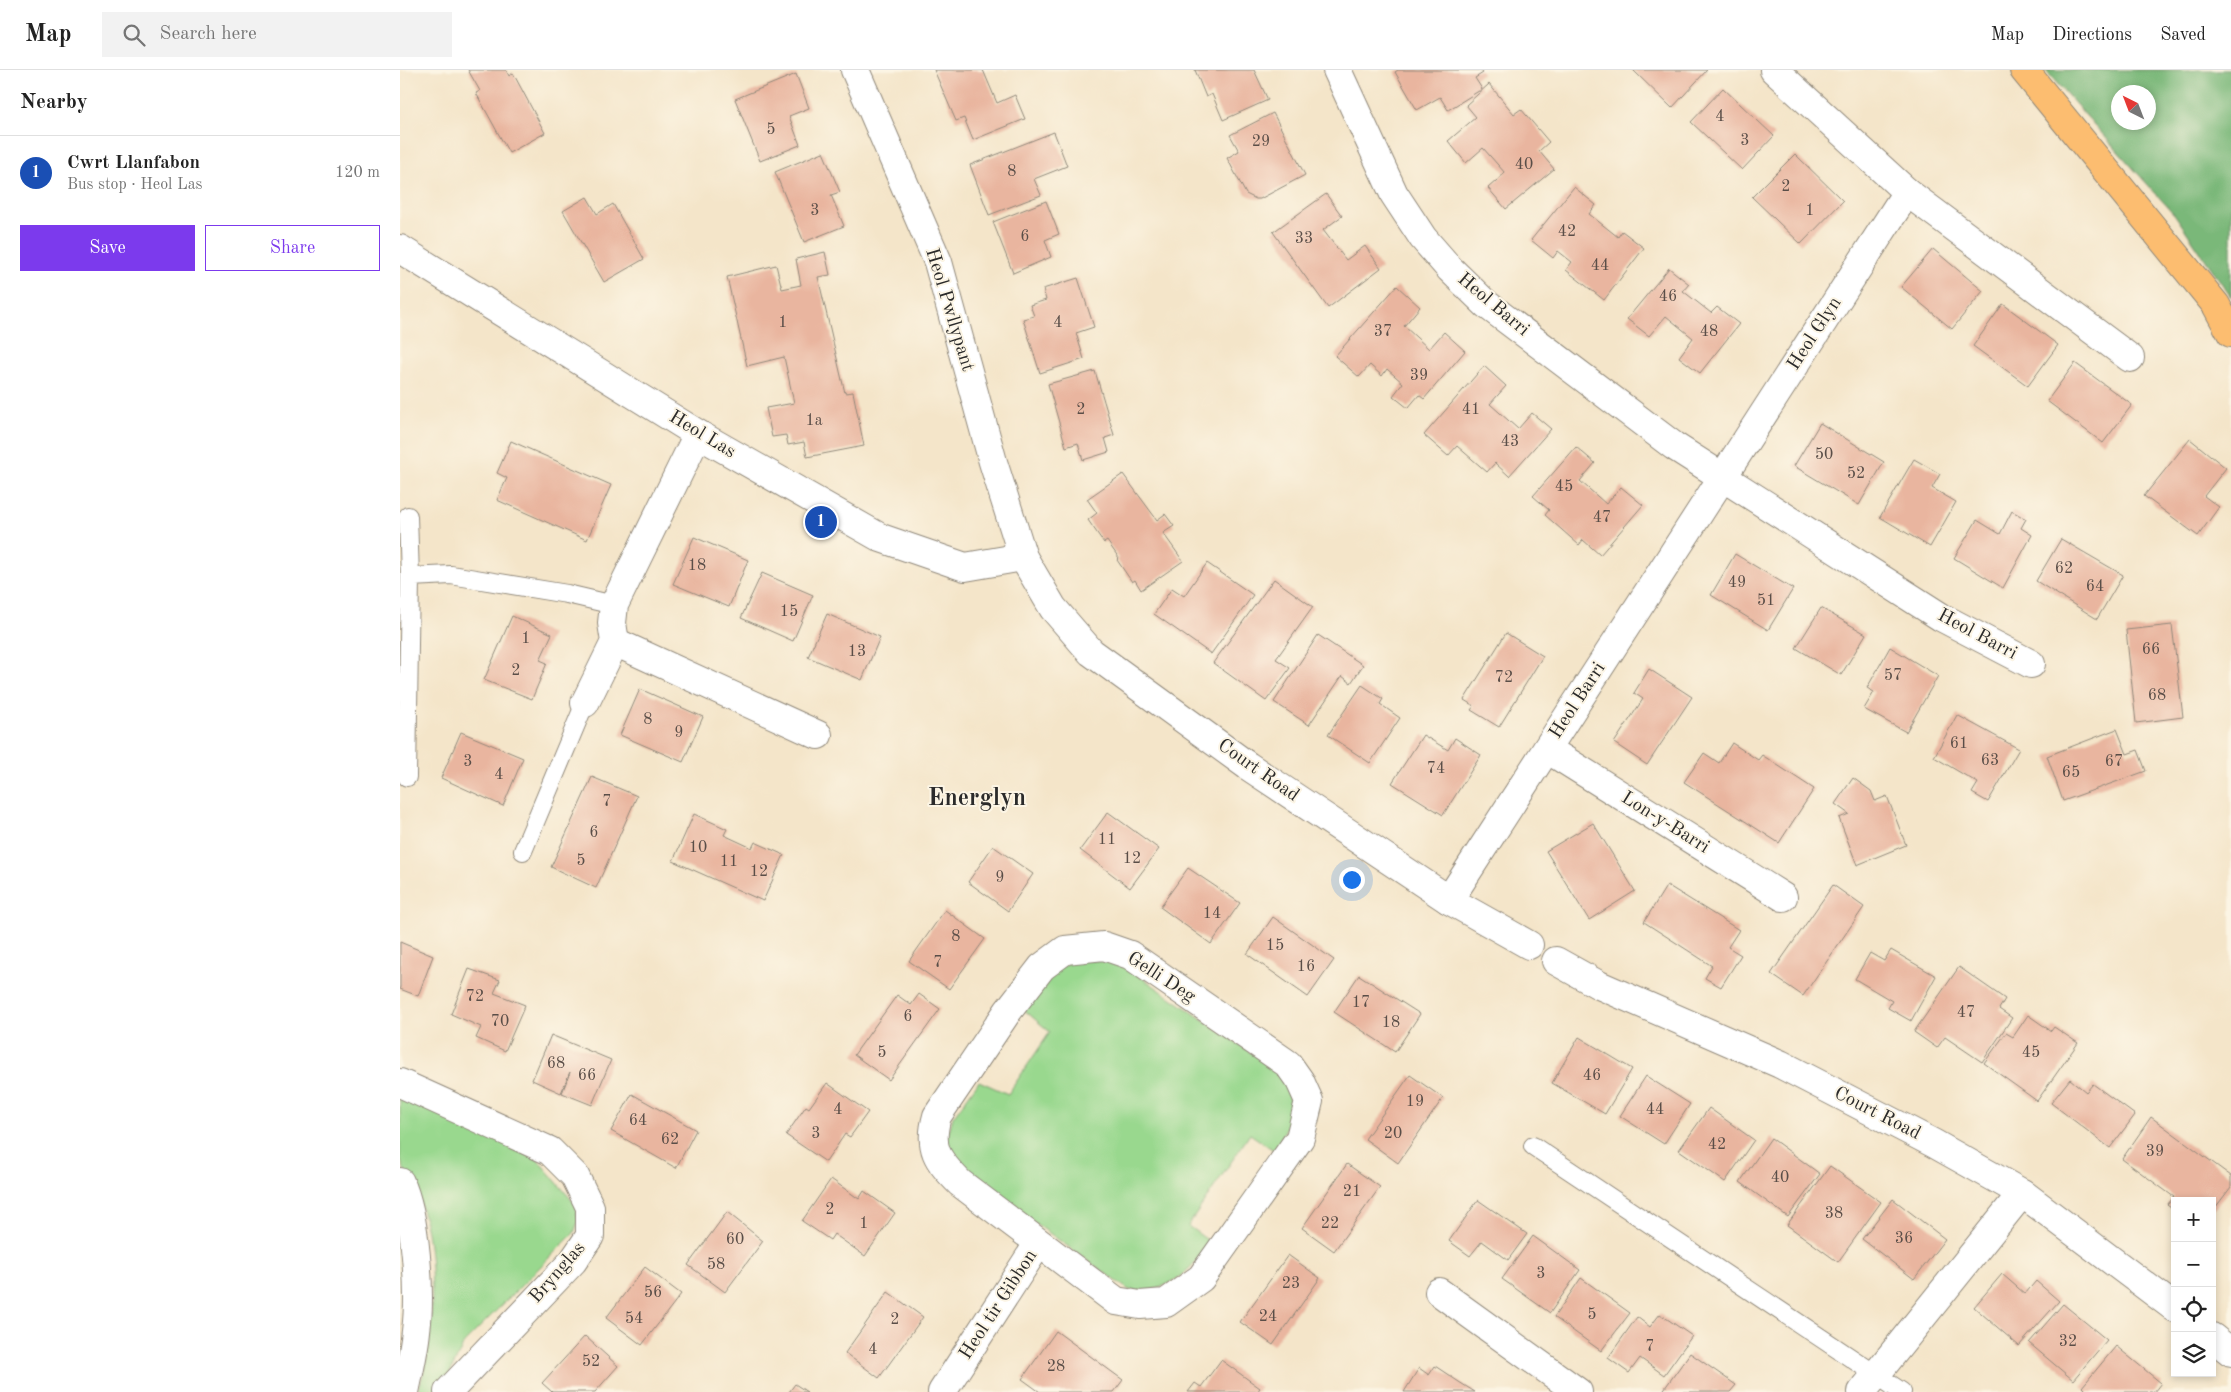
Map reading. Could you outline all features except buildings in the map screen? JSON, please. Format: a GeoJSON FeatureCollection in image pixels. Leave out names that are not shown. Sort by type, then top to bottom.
{"type":"FeatureCollection","features":[{"type":"Feature","properties":{"kind":"main road"},"geometry":{"type":"LineString","coordinates":[[2024,70],[2216,305],[2231,333]]}},
{"type":"Feature","properties":{"kind":"street","name":"Heol Pwllypant"},"geometry":{"type":"LineString","coordinates":[[855,70],[938,262],[993,462],[1023,557]]}},
{"type":"Feature","properties":{"kind":"street","name":"Heol Barri"},"geometry":{"type":"LineString","coordinates":[[1337,70],[1394,194],[1423,238],[1450,270],[1486,304],[1674,446],[1941,617],[2031,664]]}},
{"type":"Feature","properties":{"kind":"street"},"geometry":{"type":"LineString","coordinates":[[1774,70],[1907,192],[2130,358]]}},
{"type":"Feature","properties":{"kind":"street","name":"Heol Glyn"},"geometry":{"type":"LineString","coordinates":[[1722,476],[1907,192]]}},
{"type":"Feature","properties":{"kind":"street","name":"Heol Las"},"geometry":{"type":"LineString","coordinates":[[400,249],[698,434],[881,538],[965,567],[1023,557]]}},
{"type":"Feature","properties":{"kind":"street"},"geometry":{"type":"LineString","coordinates":[[585,703],[615,642],[612,623],[614,605],[698,434]]}},
{"type":"Feature","properties":{"kind":"street","name":"Heol Barri"},"geometry":{"type":"LineString","coordinates":[[1449,900],[1722,476]]}},
{"type":"Feature","properties":{"kind":"street","name":"Court Road"},"geometry":{"type":"LineString","coordinates":[[1023,557],[1053,608],[1091,652],[1248,766],[1449,900],[1529,945]]}},
{"type":"Feature","properties":{"kind":"street"},"geometry":{"type":"LineString","coordinates":[[615,642],[818,735]]}},
{"type":"Feature","properties":{"kind":"street","name":"Lon-y-Barri"},"geometry":{"type":"LineString","coordinates":[[1547,749],[1784,897]]}},
{"type":"Feature","properties":{"kind":"street","name":"Gelli Deg"},"geometry":{"type":"LineString","coordinates":[[1104,946],[1130,955],[1288,1064],[1300,1081],[1309,1101],[1300,1138],[1201,1278],[1166,1303],[1140,1305],[1116,1301],[1038,1244],[960,1183],[946,1169],[934,1152],[932,1133],[937,1116],[1008,1011],[1034,976],[1054,956],[1076,947],[1104,946]]}},
{"type":"Feature","properties":{"kind":"street","name":"Court Road"},"geometry":{"type":"LineString","coordinates":[[1556,961],[1599,985],[1780,1064],[1933,1143],[2022,1193],[2171,1305]]}},
{"type":"Feature","properties":{"kind":"street","name":"Brynglas"},"geometry":{"type":"LineString","coordinates":[[400,1084],[550,1151],[575,1176],[590,1207],[590,1236],[573,1260],[448,1392]]}},
{"type":"Feature","properties":{"kind":"street"},"geometry":{"type":"LineString","coordinates":[[400,1182],[413,1228],[417,1282],[417,1329],[405,1392]]}},
{"type":"Feature","properties":{"kind":"street"},"geometry":{"type":"LineString","coordinates":[[1869,1383],[2022,1193]]}},
{"type":"Feature","properties":{"kind":"street","name":"Heol tir Gibbon"},"geometry":{"type":"LineString","coordinates":[[942,1392],[1038,1244]]}},
{"type":"Feature","properties":{"kind":"street"},"geometry":{"type":"LineString","coordinates":[[1439,1292],[1578,1392]]}},
{"type":"Feature","properties":{"kind":"street"},"geometry":{"type":"LineString","coordinates":[[2216,1340],[2231,1352]]}},
{"type":"Feature","properties":{"kind":"lane"},"geometry":{"type":"LineString","coordinates":[[407,777],[410,577],[408,516]]}},
{"type":"Feature","properties":{"kind":"lane"},"geometry":{"type":"LineString","coordinates":[[410,577],[451,575],[567,594],[614,605]]}},
{"type":"Feature","properties":{"kind":"lane"},"geometry":{"type":"LineString","coordinates":[[523,851],[585,703]]}},
{"type":"Feature","properties":{"kind":"lane"},"geometry":{"type":"LineString","coordinates":[[1533,1146],[1869,1383],[1902,1392]]}},
{"type":"Feature","properties":{"kind":"green space"},"geometry":{"type":"Polygon","coordinates":[[[2045,70],[2231,70],[2231,297],[2175,215],[2045,70]]]}},
{"type":"Feature","properties":{"kind":"green space"},"geometry":{"type":"Polygon","coordinates":[[[1103,960],[1122,964],[1282,1074],[1289,1097],[1290,1114],[1275,1151],[1250,1134],[1188,1226],[1210,1242],[1203,1253],[1186,1272],[1176,1279],[1166,1285],[1142,1291],[1129,1290],[972,1178],[955,1161],[946,1141],[953,1117],[979,1081],[1008,1094],[1050,1032],[1023,1009],[1053,972],[1071,961],[1103,960]]]}},
{"type":"Feature","properties":{"kind":"green space"},"geometry":{"type":"Polygon","coordinates":[[[400,1093],[537,1159],[576,1205],[578,1222],[574,1233],[464,1343],[441,1392],[417,1392],[424,1373],[431,1324],[431,1269],[425,1220],[419,1200],[400,1158],[400,1093]]]}},
{"type":"Feature","properties":{"kind":"place","name":"Cwrt Llanfabon"},"geometry":{"type":"Point","coordinates":[821,522]}},
{"type":"Feature","properties":{"kind":"district","name":"Energlyn"},"geometry":{"type":"Point","coordinates":[977,799]}}]}
